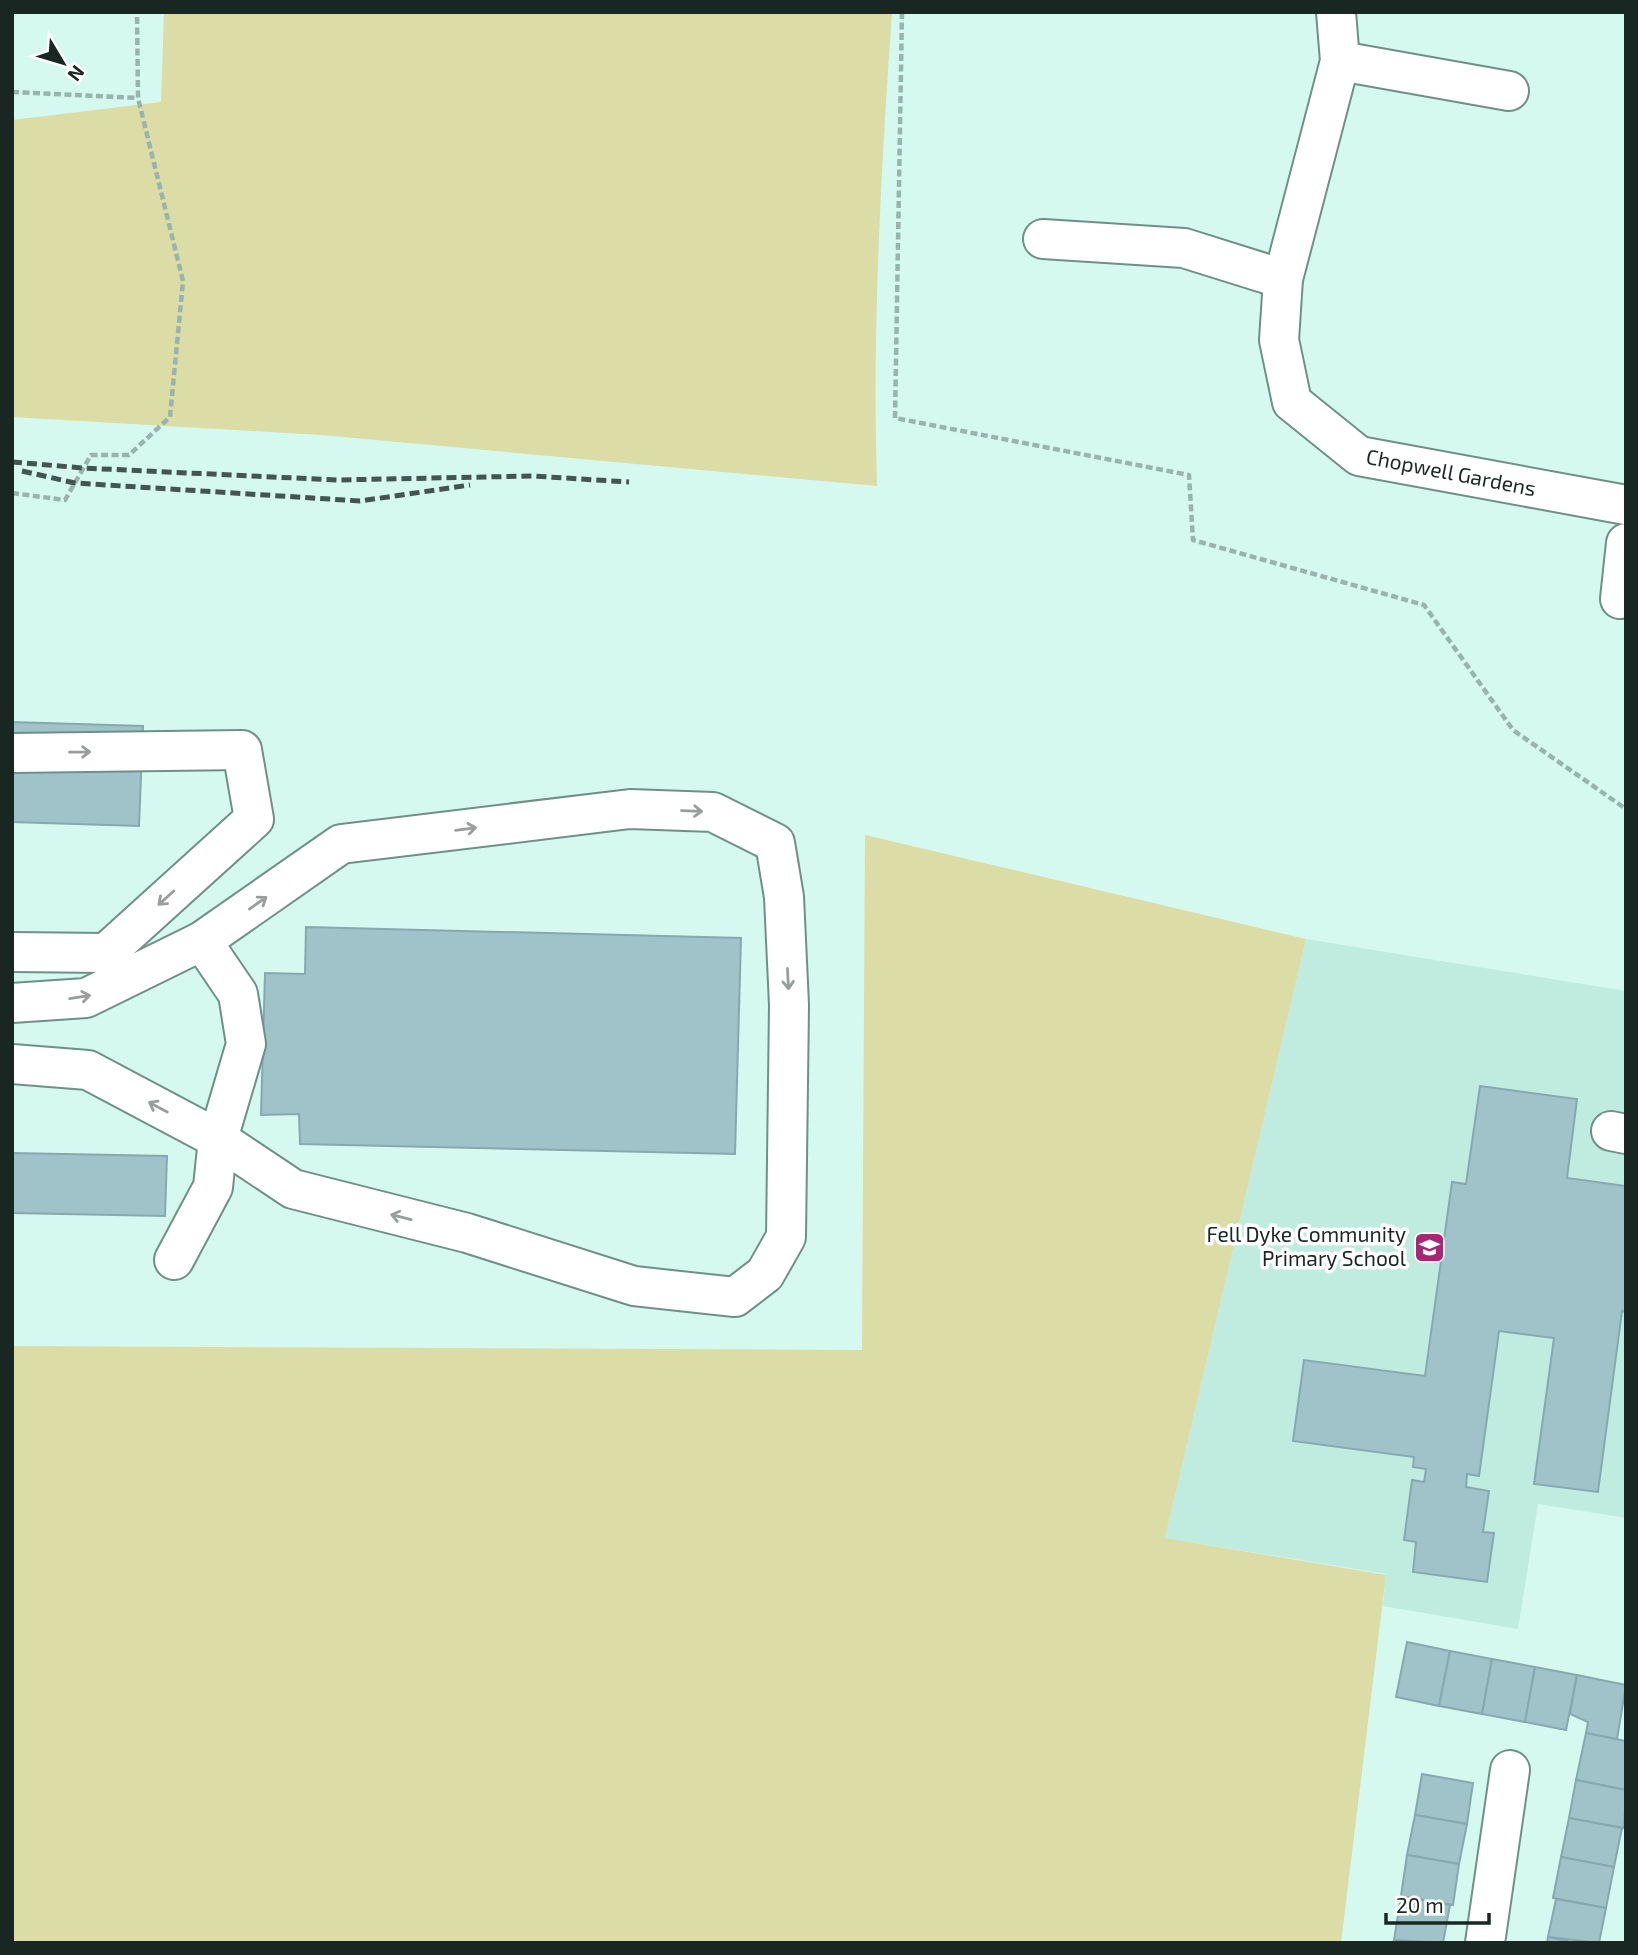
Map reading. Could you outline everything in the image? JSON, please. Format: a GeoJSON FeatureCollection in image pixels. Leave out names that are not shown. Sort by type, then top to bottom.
{"type":"FeatureCollection","features":[{"type":"Feature","properties":{"kind":"street","name":"Chopwell Gardens"},"geometry":{"type":"LineString","coordinates":[[1336,12],[1340,61],[1283,279],[1279,340],[1292,402],[1359,456],[1626,505]]}},
{"type":"Feature","properties":{"kind":"street"},"geometry":{"type":"LineString","coordinates":[[1340,61],[1509,91]]}},
{"type":"Feature","properties":{"kind":"street"},"geometry":{"type":"LineString","coordinates":[[1043,239],[1184,248],[1283,279]]}},
{"type":"Feature","properties":{"kind":"street"},"geometry":{"type":"LineString","coordinates":[[1620,599],[1626,543]]}},
{"type":"Feature","properties":{"kind":"street"},"geometry":{"type":"LineString","coordinates":[[12,753],[242,750],[254,819],[106,953],[12,952]]}},
{"type":"Feature","properties":{"kind":"street"},"geometry":{"type":"LineString","coordinates":[[12,1003],[86,998],[202,942],[341,844],[630,809],[713,812],[775,843],[784,897],[789,1005],[786,1237],[765,1274],[735,1297],[634,1286],[467,1233],[293,1189],[218,1139],[88,1070],[12,1064]]}},
{"type":"Feature","properties":{"kind":"street"},"geometry":{"type":"LineString","coordinates":[[174,1260],[213,1187],[218,1139],[246,1044],[238,994],[202,942]]}},
{"type":"Feature","properties":{"kind":"street"},"geometry":{"type":"LineString","coordinates":[[1485,1943],[1510,1770]]}},
{"type":"Feature","properties":{"kind":"path"},"geometry":{"type":"LineString","coordinates":[[12,493],[65,500],[91,455],[129,455],[170,418],[183,281],[138,98],[137,12]]}},
{"type":"Feature","properties":{"kind":"path"},"geometry":{"type":"LineString","coordinates":[[902,12],[895,418],[1189,475],[1194,540],[1424,605],[1513,730],[1626,809]]}},
{"type":"Feature","properties":{"kind":"path"},"geometry":{"type":"LineString","coordinates":[[12,92],[138,98]]}},
{"type":"Feature","properties":{"kind":"shaded area","name":"Fell Dyke Community Primary School"},"geometry":{"type":"Polygon","coordinates":[[[1306,939],[1626,991],[1626,1518],[1538,1504],[1518,1629],[1383,1606],[1386,1574],[1165,1538],[1306,939]]]}},
{"type":"Feature","properties":{"kind":"green space"},"geometry":{"type":"Polygon","coordinates":[[[164,12],[892,12],[879,249],[877,486],[321,435],[12,417],[12,120],[161,102],[164,12]]]}},
{"type":"Feature","properties":{"kind":"green space"},"geometry":{"type":"Polygon","coordinates":[[[865,835],[1306,939],[1165,1538],[1386,1575],[1341,1943],[12,1943],[12,1346],[862,1350],[865,835]]]}},
{"type":"Feature","properties":{"kind":"building"},"geometry":{"type":"Polygon","coordinates":[[[12,722],[143,726],[139,826],[12,822],[12,722]]]}},
{"type":"Feature","properties":{"kind":"building"},"geometry":{"type":"Polygon","coordinates":[[[306,927],[741,938],[735,1154],[300,1144],[299,1114],[261,1115],[265,973],[305,974],[306,927]]]}},
{"type":"Feature","properties":{"kind":"building"},"geometry":{"type":"Polygon","coordinates":[[[1480,1086],[1577,1099],[1567,1178],[1626,1186],[1626,1312],[1622,1311],[1598,1492],[1534,1484],[1554,1338],[1499,1331],[1479,1476],[1467,1474],[1466,1487],[1489,1491],[1483,1532],[1494,1533],[1487,1582],[1413,1572],[1416,1542],[1404,1540],[1412,1480],[1424,1482],[1426,1469],[1413,1467],[1414,1457],[1293,1441],[1304,1360],[1425,1376],[1452,1182],[1466,1184],[1480,1086]]]}},
{"type":"Feature","properties":{"kind":"building"},"geometry":{"type":"Polygon","coordinates":[[[12,1153],[167,1156],[165,1216],[12,1213],[12,1153]]]}},
{"type":"Feature","properties":{"kind":"building"},"geometry":{"type":"Polygon","coordinates":[[[1407,1642],[1450,1651],[1439,1706],[1396,1697],[1407,1642]]]}},
{"type":"Feature","properties":{"kind":"building"},"geometry":{"type":"Polygon","coordinates":[[[1450,1651],[1492,1659],[1482,1714],[1439,1706],[1450,1651]]]}},
{"type":"Feature","properties":{"kind":"building"},"geometry":{"type":"Polygon","coordinates":[[[1492,1659],[1535,1667],[1525,1722],[1482,1714],[1492,1659]]]}},
{"type":"Feature","properties":{"kind":"building"},"geometry":{"type":"Polygon","coordinates":[[[1535,1667],[1577,1675],[1566,1730],[1525,1722],[1535,1667]]]}},
{"type":"Feature","properties":{"kind":"building"},"geometry":{"type":"Polygon","coordinates":[[[1577,1675],[1626,1685],[1617,1739],[1586,1733],[1588,1722],[1570,1714],[1577,1675]]]}},
{"type":"Feature","properties":{"kind":"building"},"geometry":{"type":"Polygon","coordinates":[[[1586,1733],[1626,1741],[1626,1790],[1576,1780],[1586,1733]]]}},
{"type":"Feature","properties":{"kind":"building"},"geometry":{"type":"Polygon","coordinates":[[[1422,1774],[1473,1783],[1467,1824],[1415,1815],[1422,1774]]]}},
{"type":"Feature","properties":{"kind":"building"},"geometry":{"type":"Polygon","coordinates":[[[1576,1780],[1626,1790],[1624,1828],[1569,1818],[1576,1780]]]}},
{"type":"Feature","properties":{"kind":"building"},"geometry":{"type":"Polygon","coordinates":[[[1415,1815],[1467,1824],[1459,1864],[1407,1855],[1415,1815]]]}},
{"type":"Feature","properties":{"kind":"building"},"geometry":{"type":"Polygon","coordinates":[[[1569,1818],[1622,1828],[1614,1867],[1561,1857],[1569,1818]]]}},
{"type":"Feature","properties":{"kind":"building"},"geometry":{"type":"Polygon","coordinates":[[[1407,1855],[1459,1864],[1453,1905],[1401,1896],[1407,1855]]]}},
{"type":"Feature","properties":{"kind":"building"},"geometry":{"type":"Polygon","coordinates":[[[1561,1857],[1614,1867],[1606,1908],[1553,1898],[1561,1857]]]}},
{"type":"Feature","properties":{"kind":"building"},"geometry":{"type":"Polygon","coordinates":[[[1401,1896],[1450,1905],[1443,1943],[1394,1940],[1401,1896]]]}},
{"type":"Feature","properties":{"kind":"building"},"geometry":{"type":"Polygon","coordinates":[[[1556,1899],[1606,1908],[1599,1943],[1548,1937],[1556,1899]]]}},
{"type":"Feature","properties":{"kind":"building"},"geometry":{"type":"Polygon","coordinates":[[[1548,1937],[1577,1943],[1547,1943],[1548,1937]]]}},
{"type":"Feature","properties":{"kind":"railway"},"geometry":{"type":"LineString","coordinates":[[12,462],[337,480],[533,476],[629,482]]}},
{"type":"Feature","properties":{"kind":"railway"},"geometry":{"type":"LineString","coordinates":[[22,471],[75,483],[360,501],[470,485]]}},
{"type":"Feature","properties":{"kind":"place","name":"Fell Dyke Community Primary School"},"geometry":{"type":"Point","coordinates":[1429,1247]}}]}
